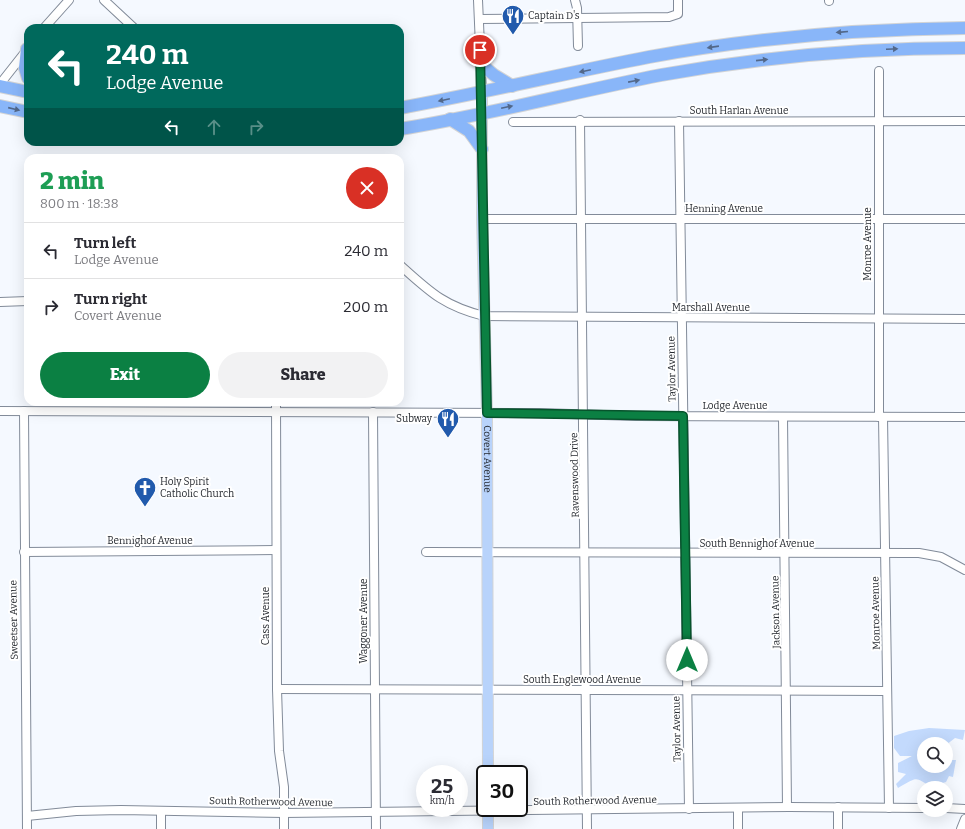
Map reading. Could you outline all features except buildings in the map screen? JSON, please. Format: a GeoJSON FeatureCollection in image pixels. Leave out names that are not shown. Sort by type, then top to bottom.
{"type":"FeatureCollection","features":[{"type":"Feature","properties":{"kind":"highway"},"geometry":{"type":"LineString","coordinates":[[404,107],[648,57],[765,40],[877,30],[965,28]]}},
{"type":"Feature","properties":{"kind":"highway"},"geometry":{"type":"LineString","coordinates":[[404,127],[661,75],[755,61],[877,50],[965,48]]}},
{"type":"Feature","properties":{"kind":"highway"},"geometry":{"type":"LineString","coordinates":[[481,64],[494,75],[512,86]]}},
{"type":"Feature","properties":{"kind":"highway"},"geometry":{"type":"LineString","coordinates":[[0,85],[24,91]]}},
{"type":"Feature","properties":{"kind":"highway"},"geometry":{"type":"LineString","coordinates":[[0,106],[24,111]]}},
{"type":"Feature","properties":{"kind":"highway"},"geometry":{"type":"LineString","coordinates":[[450,119],[469,131],[482,149]]}},
{"type":"Feature","properties":{"kind":"main road","name":"Covert Avenue"},"geometry":{"type":"LineString","coordinates":[[482,92],[482,219],[487,413],[486,552],[488,765]]}},
{"type":"Feature","properties":{"kind":"main road"},"geometry":{"type":"LineString","coordinates":[[488,817],[488,829]]}},
{"type":"Feature","properties":{"kind":"street"},"geometry":{"type":"LineString","coordinates":[[48,24],[69,0]]}},
{"type":"Feature","properties":{"kind":"street"},"geometry":{"type":"LineString","coordinates":[[104,0],[130,24]]}},
{"type":"Feature","properties":{"kind":"street","name":"Covert Avenue"},"geometry":{"type":"LineString","coordinates":[[478,0],[482,92]]}},
{"type":"Feature","properties":{"kind":"street"},"geometry":{"type":"LineString","coordinates":[[479,19],[666,18],[676,15],[678,0]]}},
{"type":"Feature","properties":{"kind":"street"},"geometry":{"type":"LineString","coordinates":[[577,3],[578,46]]}},
{"type":"Feature","properties":{"kind":"street"},"geometry":{"type":"LineString","coordinates":[[0,85],[24,54]]}},
{"type":"Feature","properties":{"kind":"street","name":"Monroe Avenue"},"geometry":{"type":"LineString","coordinates":[[879,71],[879,318],[885,554],[888,808]]}},
{"type":"Feature","properties":{"kind":"street","name":"South Harlan Avenue"},"geometry":{"type":"LineString","coordinates":[[513,122],[580,120],[965,121]]}},
{"type":"Feature","properties":{"kind":"street","name":"Ravenswood Drive"},"geometry":{"type":"LineString","coordinates":[[580,120],[587,829]]}},
{"type":"Feature","properties":{"kind":"street","name":"Taylor Avenue"},"geometry":{"type":"LineString","coordinates":[[679,121],[689,809]]}},
{"type":"Feature","properties":{"kind":"street","name":"Henning Avenue"},"geometry":{"type":"LineString","coordinates":[[482,219],[965,219]]}},
{"type":"Feature","properties":{"kind":"street","name":"Marshall Avenue"},"geometry":{"type":"LineString","coordinates":[[404,269],[434,295],[445,302],[458,308],[484,316],[965,319]]}},
{"type":"Feature","properties":{"kind":"street"},"geometry":{"type":"LineString","coordinates":[[0,302],[24,301]]}},
{"type":"Feature","properties":{"kind":"street"},"geometry":{"type":"LineString","coordinates":[[149,406],[149,411]]}},
{"type":"Feature","properties":{"kind":"street","name":"Cass Avenue"},"geometry":{"type":"LineString","coordinates":[[276,406],[277,689],[279,751],[284,787],[284,829]]}},
{"type":"Feature","properties":{"kind":"street","name":"Lodge Avenue"},"geometry":{"type":"LineString","coordinates":[[0,411],[276,411],[584,414],[636,416],[965,418]]}},
{"type":"Feature","properties":{"kind":"street","name":"Sweetser Avenue"},"geometry":{"type":"LineString","coordinates":[[24,411],[27,829]]}},
{"type":"Feature","properties":{"kind":"street","name":"Waggoner Avenue"},"geometry":{"type":"LineString","coordinates":[[373,412],[376,829]]}},
{"type":"Feature","properties":{"kind":"street","name":"Jackson Avenue"},"geometry":{"type":"LineString","coordinates":[[783,417],[788,807]]}},
{"type":"Feature","properties":{"kind":"street","name":"Bennighof Avenue"},"geometry":{"type":"LineString","coordinates":[[24,552],[276,550]]}},
{"type":"Feature","properties":{"kind":"street","name":"South Bennighof Avenue"},"geometry":{"type":"LineString","coordinates":[[426,552],[932,554],[941,557],[965,570]]}},
{"type":"Feature","properties":{"kind":"street","name":"South Englewood Avenue"},"geometry":{"type":"LineString","coordinates":[[277,689],[887,691]]}},
{"type":"Feature","properties":{"kind":"street","name":"South Rotherwood Avenue"},"geometry":{"type":"LineString","coordinates":[[528,810],[588,811],[788,807],[917,808]]}},
{"type":"Feature","properties":{"kind":"street"},"geometry":{"type":"LineString","coordinates":[[838,807],[838,829]]}},
{"type":"Feature","properties":{"kind":"street"},"geometry":{"type":"LineString","coordinates":[[953,808],[965,809]]}},
{"type":"Feature","properties":{"kind":"street"},"geometry":{"type":"LineString","coordinates":[[738,809],[738,829]]}},
{"type":"Feature","properties":{"kind":"street","name":"South Rotherwood Avenue"},"geometry":{"type":"LineString","coordinates":[[27,816],[76,811],[376,813],[476,810]]}},
{"type":"Feature","properties":{"kind":"street"},"geometry":{"type":"LineString","coordinates":[[161,811],[162,829]]}},
{"type":"Feature","properties":{"kind":"street"},"geometry":{"type":"LineString","coordinates":[[962,829],[965,819]]}},
{"type":"Feature","properties":{"kind":"shaded area"},"geometry":{"type":"Polygon","coordinates":[[[929,728],[965,730],[963,740],[955,738],[953,740],[953,737],[917,737],[917,773],[953,773],[953,760],[956,760],[953,777],[949,776],[946,781],[921,781],[917,779],[898,788],[896,784],[906,774],[898,772],[898,763],[912,756],[900,756],[894,748],[894,736],[909,731],[929,728]]]}},
{"type":"Feature","properties":{"kind":"place","name":"Captain D's"},"geometry":{"type":"Point","coordinates":[513,36]}},
{"type":"Feature","properties":{"kind":"place","name":"Subway"},"geometry":{"type":"Point","coordinates":[448,438]}},
{"type":"Feature","properties":{"kind":"place","name":"Holy Spirit Catholic Church"},"geometry":{"type":"Point","coordinates":[145,508]}},
{"type":"Feature","properties":{"kind":"route"},"geometry":{"type":"LineString","coordinates":[[480,50],[483,112],[482,219],[487,413],[683,416],[687,660]]}}]}
